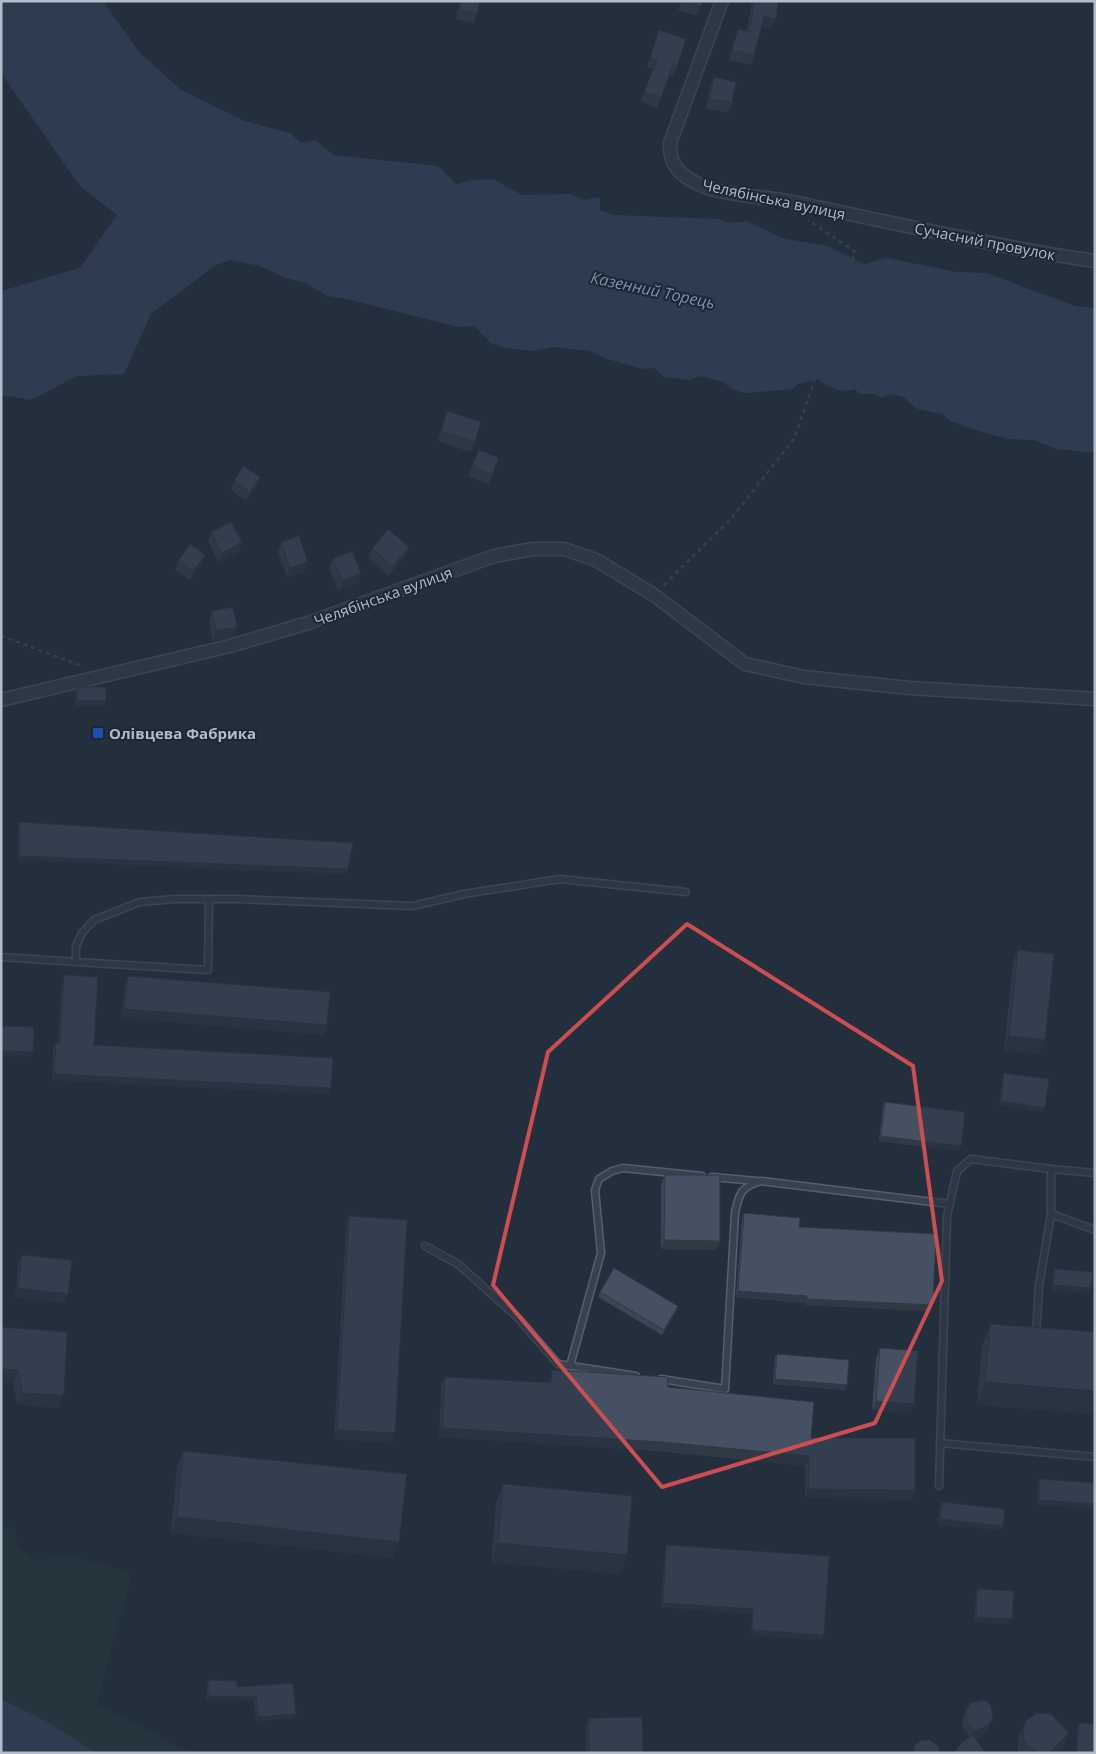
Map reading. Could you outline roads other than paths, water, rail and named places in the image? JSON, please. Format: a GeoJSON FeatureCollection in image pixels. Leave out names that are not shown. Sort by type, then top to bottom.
{"type":"FeatureCollection","features":[{"type":"Feature","properties":{"kind":"street","name":"Челябінська вулиця"},"geometry":{"type":"LineString","coordinates":[[722,1],[670,143],[669,153],[677,171],[702,186],[792,202],[875,220]]}},
{"type":"Feature","properties":{"kind":"street","name":"Сучасний провулок"},"geometry":{"type":"LineString","coordinates":[[875,220],[1035,252],[1095,261]]}},
{"type":"Feature","properties":{"kind":"street","name":"Челябінська вулиця"},"geometry":{"type":"LineString","coordinates":[[1,700],[230,646],[326,616],[494,556],[533,549],[564,549],[596,560],[654,595],[744,664],[804,678],[909,688],[1095,699]]}},
{"type":"Feature","properties":{"kind":"lane"},"geometry":{"type":"LineString","coordinates":[[76,962],[76,946],[82,933],[94,920],[140,902],[209,899],[413,906],[464,894],[560,879],[686,892]]}},
{"type":"Feature","properties":{"kind":"lane"},"geometry":{"type":"LineString","coordinates":[[1,957],[208,970],[209,899]]}},
{"type":"Feature","properties":{"kind":"lane"},"geometry":{"type":"LineString","coordinates":[[939,1486],[947,1216],[957,1171],[971,1159],[1095,1173]]}},
{"type":"Feature","properties":{"kind":"lane"},"geometry":{"type":"LineString","coordinates":[[570,1366],[601,1253],[595,1190],[599,1179],[612,1171],[623,1168],[761,1181],[949,1204]]}},
{"type":"Feature","properties":{"kind":"lane"},"geometry":{"type":"LineString","coordinates":[[1046,1342],[1036,1341],[1039,1286],[1051,1214],[1051,1169]]}},
{"type":"Feature","properties":{"kind":"lane"},"geometry":{"type":"LineString","coordinates":[[657,1379],[725,1388],[735,1213],[738,1198],[746,1185],[761,1181]]}},
{"type":"Feature","properties":{"kind":"lane"},"geometry":{"type":"LineString","coordinates":[[1051,1214],[1095,1230]]}},
{"type":"Feature","properties":{"kind":"lane"},"geometry":{"type":"LineString","coordinates":[[425,1246],[458,1264],[518,1318],[558,1364],[648,1377]]}},
{"type":"Feature","properties":{"kind":"lane"},"geometry":{"type":"LineString","coordinates":[[940,1444],[1095,1457]]}},
{"type":"Feature","properties":{"kind":"water","name":"Казенний Торець"},"geometry":{"type":"Polygon","coordinates":[[[1,1],[103,1],[138,51],[181,90],[245,121],[290,133],[301,143],[315,140],[334,155],[438,166],[456,184],[472,180],[493,179],[522,195],[571,194],[584,200],[600,197],[600,210],[614,215],[718,219],[729,223],[746,221],[785,239],[828,246],[864,264],[887,258],[957,272],[986,273],[1075,306],[1095,308],[1095,453],[1057,449],[1034,440],[1008,439],[969,428],[949,420],[943,414],[918,409],[902,396],[891,394],[882,398],[874,394],[860,394],[855,389],[840,390],[826,385],[818,379],[797,384],[794,389],[746,393],[733,390],[723,382],[701,376],[689,380],[664,377],[654,368],[643,369],[604,358],[590,351],[554,347],[533,351],[506,348],[492,344],[474,326],[459,327],[351,300],[327,296],[306,283],[286,278],[260,266],[230,260],[214,266],[151,314],[124,374],[77,376],[31,400],[1,395],[1,291],[80,268],[117,215],[80,186],[1,73],[1,1]]]}},
{"type":"Feature","properties":{"kind":"water"},"geometry":{"type":"Polygon","coordinates":[[[1,1699],[44,1720],[97,1753],[1,1753],[1,1699]]]}},
{"type":"Feature","properties":{"kind":"place","name":"Олівцева Фабрика"},"geometry":{"type":"Point","coordinates":[98,733]}}]}
